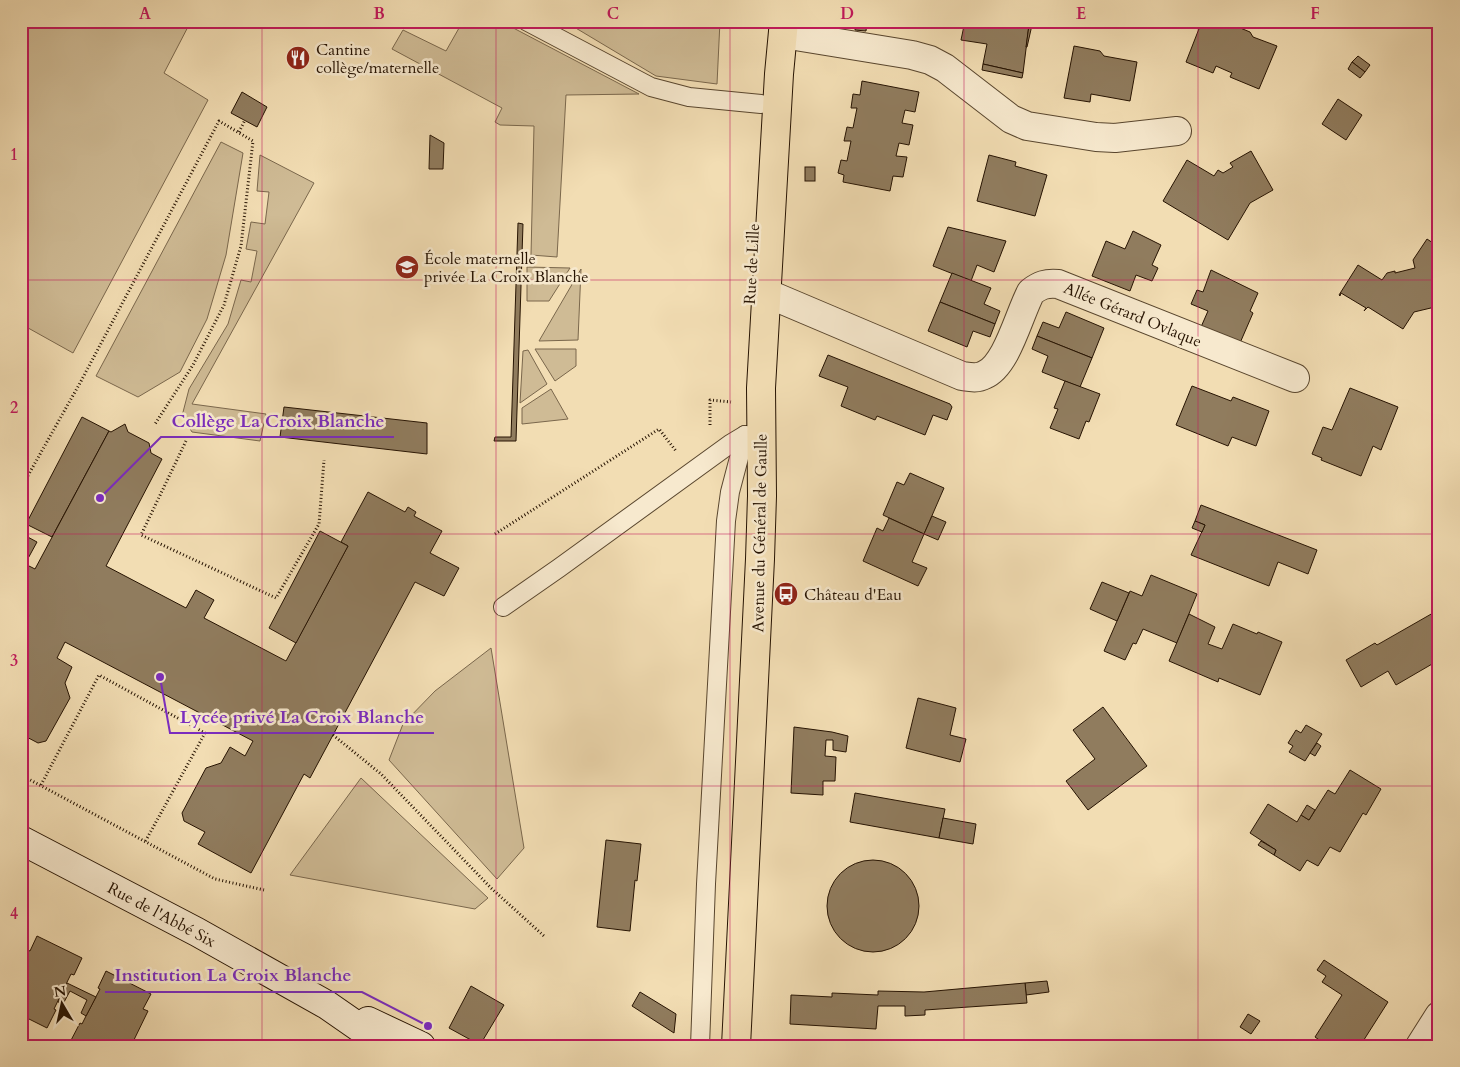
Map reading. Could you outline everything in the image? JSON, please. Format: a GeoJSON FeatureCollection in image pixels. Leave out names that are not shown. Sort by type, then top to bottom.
{"type":"FeatureCollection","features":[{"type":"Feature","properties":{"kind":"main road","name":"Rue de Lille"},"geometry":{"type":"LineString","coordinates":[[744,508],[744,403],[761,104],[778,25]]}},
{"type":"Feature","properties":{"kind":"main road","name":"Avenue du Général de Gaulle"},"geometry":{"type":"LineString","coordinates":[[736,1046],[760,559],[762,496],[761,388],[778,25]]}},
{"type":"Feature","properties":{"kind":"main road","name":"Avenue du Général de Gaulle"},"geometry":{"type":"LineString","coordinates":[[718,1046],[744,508]]}},
{"type":"Feature","properties":{"kind":"street"},"geometry":{"type":"LineString","coordinates":[[778,25],[930,60],[945,68],[1011,119],[1027,126],[1096,137],[1115,138],[1177,131]]}},
{"type":"Feature","properties":{"kind":"street","name":"Allée Gérard Ovlaque"},"geometry":{"type":"LineString","coordinates":[[766,293],[962,376],[972,378],[984,376],[1001,362],[1031,292],[1038,286],[1047,283],[1058,284],[1295,378]]}},
{"type":"Feature","properties":{"kind":"street","name":"Rue de l'Abbé Six"},"geometry":{"type":"LineString","coordinates":[[21,840],[197,932],[327,1004],[421,1046]]}},
{"type":"Feature","properties":{"kind":"street","name":"Rue de l'Abbé Six"},"geometry":{"type":"LineString","coordinates":[[327,1004],[386,1046]]}},
{"type":"Feature","properties":{"kind":"street"},"geometry":{"type":"LineString","coordinates":[[1420,1046],[1439,1016]]}},
{"type":"Feature","properties":{"kind":"lane"},"geometry":{"type":"LineString","coordinates":[[526,21],[651,87],[689,97],[761,104]]}},
{"type":"Feature","properties":{"kind":"lane"},"geometry":{"type":"LineString","coordinates":[[503,607],[745,435]]}},
{"type":"Feature","properties":{"kind":"lane"},"geometry":{"type":"LineString","coordinates":[[700,1046],[706,884],[726,521],[730,492],[745,435]]}},
{"type":"Feature","properties":{"kind":"path"},"geometry":{"type":"LineString","coordinates":[[239,132],[245,120]]}},
{"type":"Feature","properties":{"kind":"path"},"geometry":{"type":"LineString","coordinates":[[21,488],[80,383],[219,121],[253,141],[241,246],[224,306],[193,365],[155,424]]}},
{"type":"Feature","properties":{"kind":"path"},"geometry":{"type":"LineString","coordinates":[[710,431],[710,400],[744,403]]}},
{"type":"Feature","properties":{"kind":"path"},"geometry":{"type":"LineString","coordinates":[[495,534],[659,429],[676,452],[683,448]]}},
{"type":"Feature","properties":{"kind":"path"},"geometry":{"type":"LineString","coordinates":[[186,441],[142,535],[276,598],[319,524],[324,460]]}},
{"type":"Feature","properties":{"kind":"path"},"geometry":{"type":"LineString","coordinates":[[41,786],[99,675],[205,733],[145,842]]}},
{"type":"Feature","properties":{"kind":"path"},"geometry":{"type":"LineString","coordinates":[[333,735],[381,774],[491,888],[544,936]]}},
{"type":"Feature","properties":{"kind":"path"},"geometry":{"type":"LineString","coordinates":[[21,774],[215,879],[264,890]]}},
{"type":"Feature","properties":{"kind":"shaded area"},"geometry":{"type":"Polygon","coordinates":[[[21,21],[191,21],[164,73],[208,100],[73,353],[21,324],[21,21]]]}},
{"type":"Feature","properties":{"kind":"shaded area"},"geometry":{"type":"Polygon","coordinates":[[[463,21],[500,21],[639,94],[566,95],[557,257],[531,255],[534,126],[500,125],[495,122],[502,108],[392,49],[403,30],[446,51],[463,21]]]}},
{"type":"Feature","properties":{"kind":"shaded area"},"geometry":{"type":"Polygon","coordinates":[[[564,21],[720,21],[717,84],[656,76],[564,21]]]}},
{"type":"Feature","properties":{"kind":"shaded area"},"geometry":{"type":"Polygon","coordinates":[[[221,142],[243,153],[226,255],[207,319],[180,372],[138,397],[96,376],[221,142]]]}},
{"type":"Feature","properties":{"kind":"shaded area"},"geometry":{"type":"Polygon","coordinates":[[[260,155],[314,183],[192,404],[266,414],[260,441],[192,432],[182,416],[189,389],[228,324],[241,280],[251,282],[257,251],[246,249],[251,222],[265,224],[269,192],[257,191],[260,155]]]}},
{"type":"Feature","properties":{"kind":"shaded area"},"geometry":{"type":"Polygon","coordinates":[[[527,267],[570,268],[549,301],[527,301],[527,267]]]}},
{"type":"Feature","properties":{"kind":"shaded area"},"geometry":{"type":"Polygon","coordinates":[[[581,269],[578,340],[539,341],[581,269]]]}},
{"type":"Feature","properties":{"kind":"shaded area"},"geometry":{"type":"Polygon","coordinates":[[[535,349],[576,349],[576,366],[555,381],[535,349]]]}},
{"type":"Feature","properties":{"kind":"shaded area"},"geometry":{"type":"Polygon","coordinates":[[[528,350],[547,384],[520,403],[523,351],[528,350]]]}},
{"type":"Feature","properties":{"kind":"shaded area"},"geometry":{"type":"Polygon","coordinates":[[[551,389],[568,419],[522,424],[522,408],[551,389]]]}},
{"type":"Feature","properties":{"kind":"shaded area"},"geometry":{"type":"Polygon","coordinates":[[[491,648],[524,848],[497,879],[389,760],[403,724],[435,691],[491,648]]]}},
{"type":"Feature","properties":{"kind":"shaded area"},"geometry":{"type":"Polygon","coordinates":[[[361,778],[488,898],[475,909],[290,875],[361,778]]]}},
{"type":"Feature","properties":{"kind":"building"},"geometry":{"type":"Polygon","coordinates":[[[856,21],[867,21],[866,31],[855,30],[856,21]]]}},
{"type":"Feature","properties":{"kind":"building"},"geometry":{"type":"Polygon","coordinates":[[[918,21],[934,21],[933,26],[918,23],[918,21]]]}},
{"type":"Feature","properties":{"kind":"building"},"geometry":{"type":"Polygon","coordinates":[[[965,21],[1010,21],[1029,25],[1023,73],[983,64],[987,44],[961,40],[965,21]]]}},
{"type":"Feature","properties":{"kind":"building"},"geometry":{"type":"Polygon","coordinates":[[[1202,21],[1214,21],[1232,28],[1233,25],[1250,32],[1253,37],[1277,46],[1259,89],[1230,77],[1232,73],[1216,66],[1213,73],[1186,62],[1202,21]]]}},
{"type":"Feature","properties":{"kind":"building"},"geometry":{"type":"Polygon","coordinates":[[[1029,25],[1032,25],[1026,47],[1029,25]]]}},
{"type":"Feature","properties":{"kind":"building"},"geometry":{"type":"Polygon","coordinates":[[[1074,46],[1100,51],[1104,56],[1137,62],[1130,101],[1091,94],[1090,102],[1064,98],[1074,46]]]}},
{"type":"Feature","properties":{"kind":"building"},"geometry":{"type":"Polygon","coordinates":[[[1358,56],[1370,65],[1365,72],[1352,62],[1358,56]]]}},
{"type":"Feature","properties":{"kind":"building"},"geometry":{"type":"Polygon","coordinates":[[[1352,62],[1365,72],[1360,78],[1348,69],[1352,62]]]}},
{"type":"Feature","properties":{"kind":"building"},"geometry":{"type":"Polygon","coordinates":[[[983,64],[1023,73],[1022,78],[982,70],[983,64]]]}},
{"type":"Feature","properties":{"kind":"building"},"geometry":{"type":"Polygon","coordinates":[[[862,81],[919,92],[915,112],[905,110],[902,123],[913,125],[909,145],[899,143],[896,156],[907,157],[903,177],[893,176],[890,191],[843,182],[844,175],[838,173],[841,160],[847,161],[851,141],[844,141],[847,127],[853,128],[857,108],[851,108],[853,94],[860,95],[862,81]]]}},
{"type":"Feature","properties":{"kind":"building"},"geometry":{"type":"Polygon","coordinates":[[[242,92],[267,107],[257,127],[231,113],[242,92]]]}},
{"type":"Feature","properties":{"kind":"building"},"geometry":{"type":"Polygon","coordinates":[[[1338,99],[1362,115],[1346,140],[1322,124],[1338,99]]]}},
{"type":"Feature","properties":{"kind":"building"},"geometry":{"type":"Polygon","coordinates":[[[430,135],[444,143],[443,169],[429,169],[430,135]]]}},
{"type":"Feature","properties":{"kind":"building"},"geometry":{"type":"Polygon","coordinates":[[[1251,151],[1273,190],[1250,203],[1228,240],[1163,201],[1187,160],[1214,176],[1218,170],[1223,173],[1233,167],[1230,163],[1251,151]]]}},
{"type":"Feature","properties":{"kind":"building"},"geometry":{"type":"Polygon","coordinates":[[[989,155],[1016,162],[1015,166],[1047,175],[1035,216],[977,201],[989,155]]]}},
{"type":"Feature","properties":{"kind":"building"},"geometry":{"type":"Polygon","coordinates":[[[805,167],[815,167],[815,181],[805,181],[805,167]]]}},
{"type":"Feature","properties":{"kind":"building"},"geometry":{"type":"Polygon","coordinates":[[[518,223],[523,224],[516,441],[494,441],[495,437],[511,437],[518,223]]]}},
{"type":"Feature","properties":{"kind":"building"},"geometry":{"type":"Polygon","coordinates":[[[948,227],[1006,241],[994,272],[977,265],[971,281],[933,266],[948,227]]]}},
{"type":"Feature","properties":{"kind":"building"},"geometry":{"type":"Polygon","coordinates":[[[1133,231],[1161,245],[1152,265],[1158,268],[1152,281],[1136,275],[1130,291],[1092,276],[1106,241],[1125,249],[1133,231]]]}},
{"type":"Feature","properties":{"kind":"building"},"geometry":{"type":"Polygon","coordinates":[[[1427,239],[1439,247],[1439,301],[1435,307],[1414,312],[1403,329],[1368,307],[1364,311],[1366,308],[1341,293],[1339,295],[1358,265],[1382,280],[1387,273],[1415,268],[1413,260],[1427,239]]]}},
{"type":"Feature","properties":{"kind":"building"},"geometry":{"type":"Polygon","coordinates":[[[1211,270],[1258,293],[1250,311],[1253,313],[1240,343],[1201,327],[1208,311],[1191,304],[1197,290],[1203,292],[1211,270]]]}},
{"type":"Feature","properties":{"kind":"building"},"geometry":{"type":"Polygon","coordinates":[[[952,273],[991,288],[984,304],[1000,311],[995,324],[940,302],[952,273]]]}},
{"type":"Feature","properties":{"kind":"building"},"geometry":{"type":"Polygon","coordinates":[[[940,302],[995,324],[990,337],[973,331],[967,347],[928,331],[940,302]]]}},
{"type":"Feature","properties":{"kind":"building"},"geometry":{"type":"Polygon","coordinates":[[[1066,312],[1104,328],[1092,358],[1037,336],[1043,322],[1059,328],[1066,312]]]}},
{"type":"Feature","properties":{"kind":"building"},"geometry":{"type":"Polygon","coordinates":[[[1037,336],[1092,358],[1080,387],[1042,372],[1048,356],[1032,349],[1037,336]]]}},
{"type":"Feature","properties":{"kind":"building"},"geometry":{"type":"Polygon","coordinates":[[[828,355],[950,404],[952,407],[947,420],[933,415],[925,435],[877,416],[875,420],[841,406],[848,387],[819,376],[828,355]]]}},
{"type":"Feature","properties":{"kind":"building"},"geometry":{"type":"Polygon","coordinates":[[[1065,381],[1100,394],[1089,422],[1086,421],[1079,439],[1050,428],[1058,409],[1054,408],[1065,381]]]}},
{"type":"Feature","properties":{"kind":"building"},"geometry":{"type":"Polygon","coordinates":[[[1192,386],[1231,401],[1233,397],[1269,411],[1256,446],[1232,437],[1228,446],[1176,425],[1192,386]]]}},
{"type":"Feature","properties":{"kind":"building"},"geometry":{"type":"Polygon","coordinates":[[[1350,388],[1398,407],[1381,450],[1373,446],[1361,476],[1321,460],[1322,458],[1312,454],[1323,427],[1332,430],[1350,388]]]}},
{"type":"Feature","properties":{"kind":"building"},"geometry":{"type":"Polygon","coordinates":[[[284,407],[427,423],[427,454],[280,437],[284,407]]]}},
{"type":"Feature","properties":{"kind":"building"},"geometry":{"type":"Polygon","coordinates":[[[82,417],[109,431],[52,537],[26,524],[82,417]]]}},
{"type":"Feature","properties":{"kind":"building"},"geometry":{"type":"Polygon","coordinates":[[[125,424],[128,432],[149,443],[151,453],[162,459],[106,566],[186,608],[196,590],[214,600],[204,618],[286,661],[348,546],[341,542],[368,492],[405,512],[408,507],[416,512],[414,516],[442,531],[430,553],[459,568],[444,596],[415,582],[310,778],[304,774],[251,873],[198,844],[205,832],[184,821],[182,813],[206,768],[221,763],[230,747],[245,756],[253,741],[65,642],[57,658],[72,667],[65,683],[70,698],[46,741],[38,743],[21,734],[21,541],[24,535],[37,542],[25,564],[35,569],[109,431],[111,432],[125,424]]]}},
{"type":"Feature","properties":{"kind":"building"},"geometry":{"type":"Polygon","coordinates":[[[910,473],[944,488],[924,534],[883,515],[897,482],[904,485],[910,473]]]}},
{"type":"Feature","properties":{"kind":"building"},"geometry":{"type":"Polygon","coordinates":[[[1201,505],[1317,550],[1308,574],[1278,562],[1269,586],[1191,555],[1205,525],[1195,521],[1201,505]]]}},
{"type":"Feature","properties":{"kind":"building"},"geometry":{"type":"Polygon","coordinates":[[[932,516],[946,522],[938,540],[924,534],[932,516]]]}},
{"type":"Feature","properties":{"kind":"building"},"geometry":{"type":"Polygon","coordinates":[[[889,518],[924,534],[912,562],[927,568],[918,586],[863,561],[877,528],[883,531],[889,518]]]}},
{"type":"Feature","properties":{"kind":"building"},"geometry":{"type":"Polygon","coordinates":[[[1195,521],[1205,525],[1202,532],[1192,528],[1195,521]]]}},
{"type":"Feature","properties":{"kind":"building"},"geometry":{"type":"Polygon","coordinates":[[[320,531],[348,546],[296,643],[269,628],[320,531]]]}},
{"type":"Feature","properties":{"kind":"building"},"geometry":{"type":"Polygon","coordinates":[[[1151,575],[1197,594],[1177,643],[1143,629],[1136,644],[1133,643],[1125,660],[1104,651],[1130,591],[1142,596],[1151,575]]]}},
{"type":"Feature","properties":{"kind":"building"},"geometry":{"type":"Polygon","coordinates":[[[1102,582],[1129,593],[1117,621],[1090,609],[1102,582]]]}},
{"type":"Feature","properties":{"kind":"building"},"geometry":{"type":"Polygon","coordinates":[[[1433,613],[1439,624],[1439,660],[1396,685],[1388,671],[1361,687],[1346,660],[1375,643],[1377,645],[1433,613]]]}},
{"type":"Feature","properties":{"kind":"building"},"geometry":{"type":"Polygon","coordinates":[[[1189,614],[1215,627],[1208,644],[1222,649],[1233,624],[1282,642],[1260,695],[1219,678],[1218,682],[1169,661],[1189,614]]]}},
{"type":"Feature","properties":{"kind":"building"},"geometry":{"type":"Polygon","coordinates":[[[918,698],[956,708],[950,735],[966,739],[960,762],[906,748],[918,698]]]}},
{"type":"Feature","properties":{"kind":"building"},"geometry":{"type":"Polygon","coordinates":[[[1103,707],[1147,766],[1088,810],[1066,781],[1095,759],[1073,730],[1103,707]]]}},
{"type":"Feature","properties":{"kind":"building"},"geometry":{"type":"Polygon","coordinates":[[[1306,725],[1322,734],[1305,761],[1289,752],[1293,746],[1288,743],[1296,730],[1301,733],[1306,725]]]}},
{"type":"Feature","properties":{"kind":"building"},"geometry":{"type":"Polygon","coordinates":[[[794,727],[848,736],[846,752],[833,750],[833,740],[826,740],[825,756],[836,757],[835,781],[823,781],[823,795],[791,793],[794,727]]]}},
{"type":"Feature","properties":{"kind":"building"},"geometry":{"type":"Polygon","coordinates":[[[1317,743],[1321,746],[1315,756],[1310,753],[1317,743]]]}},
{"type":"Feature","properties":{"kind":"building"},"geometry":{"type":"Polygon","coordinates":[[[1350,770],[1381,789],[1366,815],[1363,813],[1340,852],[1330,847],[1318,866],[1307,860],[1300,871],[1274,855],[1276,850],[1250,833],[1268,804],[1297,822],[1301,815],[1309,820],[1328,790],[1335,794],[1350,770]]]}},
{"type":"Feature","properties":{"kind":"building"},"geometry":{"type":"Polygon","coordinates":[[[855,793],[945,809],[939,838],[850,822],[855,793]]]}},
{"type":"Feature","properties":{"kind":"building"},"geometry":{"type":"Polygon","coordinates":[[[1307,805],[1315,810],[1309,820],[1301,815],[1307,805]]]}},
{"type":"Feature","properties":{"kind":"building"},"geometry":{"type":"Polygon","coordinates":[[[943,818],[976,824],[973,844],[939,838],[943,818]]]}},
{"type":"Feature","properties":{"kind":"building"},"geometry":{"type":"Polygon","coordinates":[[[606,840],[641,844],[630,931],[597,927],[606,840]]]}},
{"type":"Feature","properties":{"kind":"building"},"geometry":{"type":"Polygon","coordinates":[[[1261,841],[1276,850],[1274,855],[1258,845],[1261,841]]]}},
{"type":"Feature","properties":{"kind":"building"},"geometry":{"type":"Polygon","coordinates":[[[864,860],[882,860],[899,867],[912,880],[919,897],[919,915],[912,932],[899,945],[882,952],[864,952],[847,945],[834,932],[827,915],[827,897],[834,880],[847,867],[864,860]]]}},
{"type":"Feature","properties":{"kind":"building"},"geometry":{"type":"Polygon","coordinates":[[[37,936],[82,958],[74,975],[71,974],[47,1028],[21,1015],[21,956],[25,949],[30,951],[37,936]]]}},
{"type":"Feature","properties":{"kind":"building"},"geometry":{"type":"Polygon","coordinates":[[[1324,960],[1388,1002],[1360,1046],[1328,1046],[1315,1037],[1342,995],[1322,982],[1326,976],[1317,970],[1324,960]]]}},
{"type":"Feature","properties":{"kind":"building"},"geometry":{"type":"Polygon","coordinates":[[[106,971],[151,994],[143,1009],[148,1011],[131,1046],[68,1046],[100,989],[98,988],[106,971]]]}},
{"type":"Feature","properties":{"kind":"building"},"geometry":{"type":"Polygon","coordinates":[[[1047,981],[1049,992],[1026,995],[1025,983],[1047,981]]]}},
{"type":"Feature","properties":{"kind":"building"},"geometry":{"type":"Polygon","coordinates":[[[67,983],[96,997],[86,1016],[81,1013],[87,1000],[70,991],[63,1004],[58,1002],[67,983]]]}},
{"type":"Feature","properties":{"kind":"building"},"geometry":{"type":"Polygon","coordinates":[[[1025,983],[1027,1003],[925,1010],[925,1015],[905,1016],[905,1006],[878,1006],[876,1029],[790,1024],[791,995],[832,997],[832,993],[878,995],[878,991],[924,992],[1025,983]]]}},
{"type":"Feature","properties":{"kind":"building"},"geometry":{"type":"Polygon","coordinates":[[[471,986],[504,1005],[480,1045],[449,1028],[471,986]]]}},
{"type":"Feature","properties":{"kind":"building"},"geometry":{"type":"Polygon","coordinates":[[[640,992],[676,1014],[674,1033],[632,1006],[640,992]]]}},
{"type":"Feature","properties":{"kind":"building"},"geometry":{"type":"Polygon","coordinates":[[[1248,1014],[1260,1021],[1251,1034],[1240,1027],[1248,1014]]]}},
{"type":"Feature","properties":{"kind":"place","name":"Cantine collège/maternelle"},"geometry":{"type":"Point","coordinates":[298,58]}},
{"type":"Feature","properties":{"kind":"place","name":"École maternelle privée La Croix Blanche"},"geometry":{"type":"Point","coordinates":[407,267]}},
{"type":"Feature","properties":{"kind":"place","name":"Collège La Croix Blanche"},"geometry":{"type":"Point","coordinates":[100,498]}},
{"type":"Feature","properties":{"kind":"place","name":"Château d'Eau"},"geometry":{"type":"Point","coordinates":[786,594]}},
{"type":"Feature","properties":{"kind":"place","name":"Lycée privé La Croix Blanche"},"geometry":{"type":"Point","coordinates":[160,677]}},
{"type":"Feature","properties":{"kind":"place","name":"Institution La Croix Blanche"},"geometry":{"type":"Point","coordinates":[428,1026]}}]}
